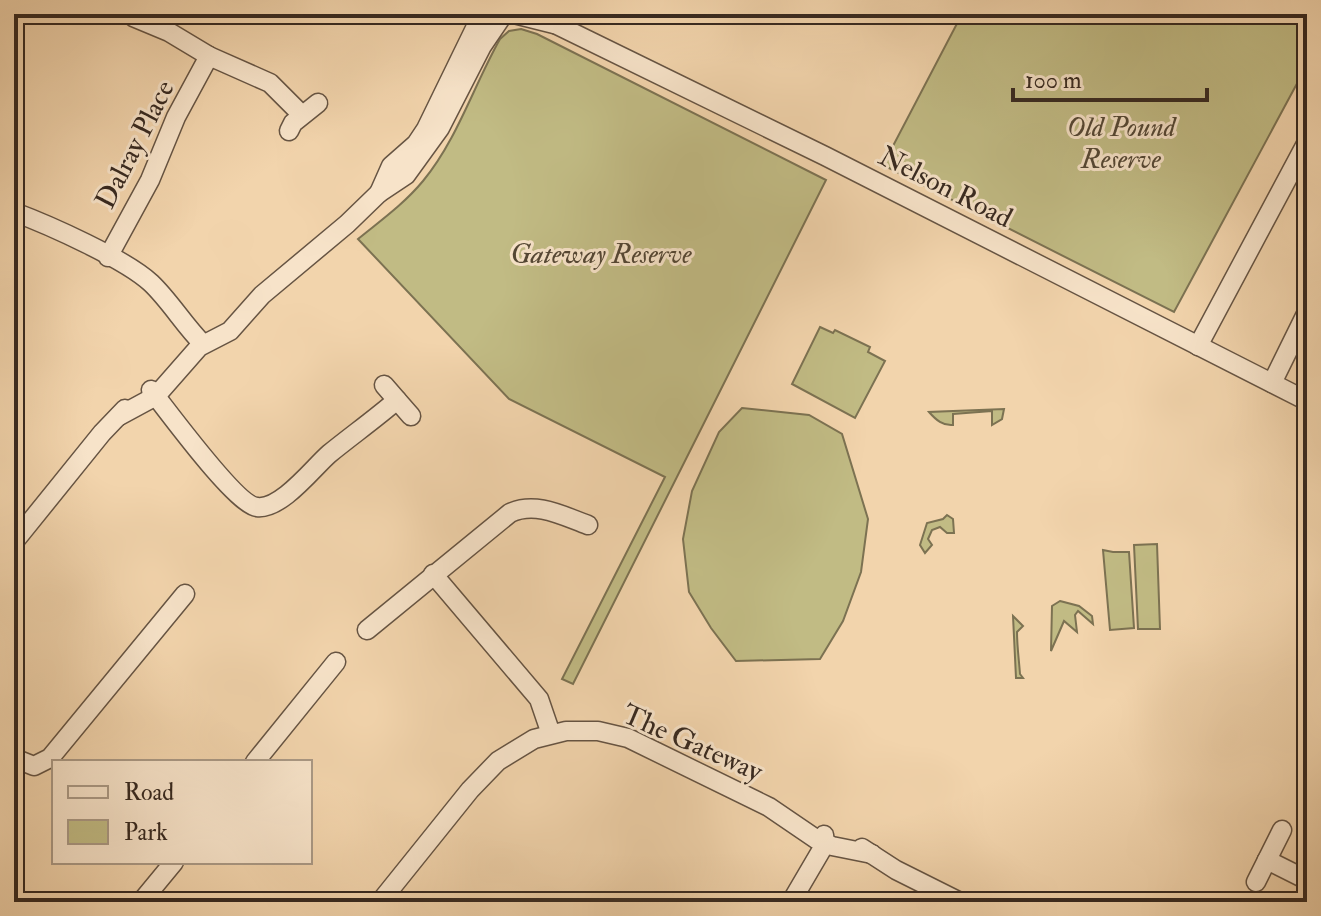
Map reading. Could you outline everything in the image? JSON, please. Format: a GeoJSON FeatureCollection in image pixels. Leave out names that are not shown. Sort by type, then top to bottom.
{"type":"FeatureCollection","features":[{"type":"Feature","properties":{"kind":"street"},"geometry":{"type":"LineString","coordinates":[[379,193],[391,166],[416,144],[426,129],[482,14]]}},
{"type":"Feature","properties":{"kind":"street"},"geometry":{"type":"LineString","coordinates":[[496,14],[505,14]]}},
{"type":"Feature","properties":{"kind":"street"},"geometry":{"type":"LineString","coordinates":[[14,542],[102,433],[133,401],[154,393],[200,341],[246,312],[379,193],[406,175],[433,139],[482,46],[505,14]]}},
{"type":"Feature","properties":{"kind":"street","name":"Nelson Road"},"geometry":{"type":"LineString","coordinates":[[514,14],[549,20],[836,161],[1307,401]]}},
{"type":"Feature","properties":{"kind":"street"},"geometry":{"type":"LineString","coordinates":[[133,17],[270,83],[302,115]]}},
{"type":"Feature","properties":{"kind":"street","name":"Dalray Place"},"geometry":{"type":"LineString","coordinates":[[108,257],[150,180],[176,117],[209,56]]}},
{"type":"Feature","properties":{"kind":"street"},"geometry":{"type":"LineString","coordinates":[[289,131],[302,115],[318,103]]}},
{"type":"Feature","properties":{"kind":"street"},"geometry":{"type":"LineString","coordinates":[[1198,346],[1307,142]]}},
{"type":"Feature","properties":{"kind":"street"},"geometry":{"type":"LineString","coordinates":[[14,212],[108,257],[149,282],[200,341]]}},
{"type":"Feature","properties":{"kind":"street"},"geometry":{"type":"LineString","coordinates":[[1272,383],[1307,312]]}},
{"type":"Feature","properties":{"kind":"street"},"geometry":{"type":"LineString","coordinates":[[384,385],[411,416]]}},
{"type":"Feature","properties":{"kind":"street"},"geometry":{"type":"LineString","coordinates":[[154,393],[220,475],[247,503],[261,508],[291,491],[325,458],[397,400]]}},
{"type":"Feature","properties":{"kind":"street"},"geometry":{"type":"LineString","coordinates":[[367,630],[510,513],[533,508],[565,507],[588,525]]}},
{"type":"Feature","properties":{"kind":"street"},"geometry":{"type":"LineString","coordinates":[[433,574],[539,699],[551,734]]}},
{"type":"Feature","properties":{"kind":"street"},"geometry":{"type":"LineString","coordinates":[[14,758],[34,766],[50,758],[182,607]]}},
{"type":"Feature","properties":{"kind":"street"},"geometry":{"type":"LineString","coordinates":[[257,760],[336,662]]}},
{"type":"Feature","properties":{"kind":"street"},"geometry":{"type":"LineString","coordinates":[[305,699],[320,712]]}},
{"type":"Feature","properties":{"kind":"street","name":"The Gateway"},"geometry":{"type":"LineString","coordinates":[[380,902],[484,774],[520,745],[551,734],[582,730],[628,738],[769,807],[785,810],[822,839],[850,842],[896,870],[960,902]]}},
{"type":"Feature","properties":{"kind":"street"},"geometry":{"type":"LineString","coordinates":[[1256,882],[1282,830]]}},
{"type":"Feature","properties":{"kind":"street"},"geometry":{"type":"LineString","coordinates":[[791,902],[822,839]]}},
{"type":"Feature","properties":{"kind":"street"},"geometry":{"type":"LineString","coordinates":[[1267,860],[1307,880]]}},
{"type":"Feature","properties":{"kind":"street"},"geometry":{"type":"LineString","coordinates":[[141,902],[172,864]]}},
{"type":"Feature","properties":{"kind":"green space","name":"Old Pound Reserve"},"geometry":{"type":"Polygon","coordinates":[[[962,14],[1307,14],[1307,65],[1174,312],[883,165],[962,14]]]}},
{"type":"Feature","properties":{"kind":"green space","name":"Gateway Reserve"},"geometry":{"type":"Polygon","coordinates":[[[521,29],[537,34],[826,180],[573,684],[562,679],[665,477],[509,399],[358,239],[400,205],[423,181],[446,148],[500,39],[509,31],[521,29]]]}},
{"type":"Feature","properties":{"kind":"green space"},"geometry":{"type":"Polygon","coordinates":[[[820,327],[833,333],[835,330],[870,347],[868,352],[885,361],[855,418],[792,384],[820,327]]]}},
{"type":"Feature","properties":{"kind":"green space"},"geometry":{"type":"Polygon","coordinates":[[[742,408],[809,415],[842,434],[868,519],[861,572],[843,621],[820,659],[736,661],[689,592],[683,539],[692,491],[719,432],[742,408]]]}},
{"type":"Feature","properties":{"kind":"green space"},"geometry":{"type":"Polygon","coordinates":[[[1004,409],[1002,419],[992,425],[992,411],[953,414],[953,425],[940,422],[929,412],[1004,409]]]}},
{"type":"Feature","properties":{"kind":"green space"},"geometry":{"type":"Polygon","coordinates":[[[947,515],[953,519],[954,533],[947,533],[940,527],[932,530],[928,539],[932,545],[925,553],[920,545],[927,523],[947,515]]]}},
{"type":"Feature","properties":{"kind":"green space"},"geometry":{"type":"Polygon","coordinates":[[[1157,544],[1160,629],[1138,629],[1134,545],[1157,544]]]}},
{"type":"Feature","properties":{"kind":"green space"},"geometry":{"type":"Polygon","coordinates":[[[1103,550],[1129,552],[1134,628],[1110,630],[1103,550]]]}},
{"type":"Feature","properties":{"kind":"green space"},"geometry":{"type":"Polygon","coordinates":[[[1060,601],[1079,606],[1092,616],[1093,624],[1078,611],[1075,615],[1077,632],[1064,621],[1051,651],[1052,606],[1060,601]]]}},
{"type":"Feature","properties":{"kind":"green space"},"geometry":{"type":"Polygon","coordinates":[[[1013,616],[1023,626],[1017,632],[1020,674],[1023,678],[1016,678],[1013,616]]]}}]}
